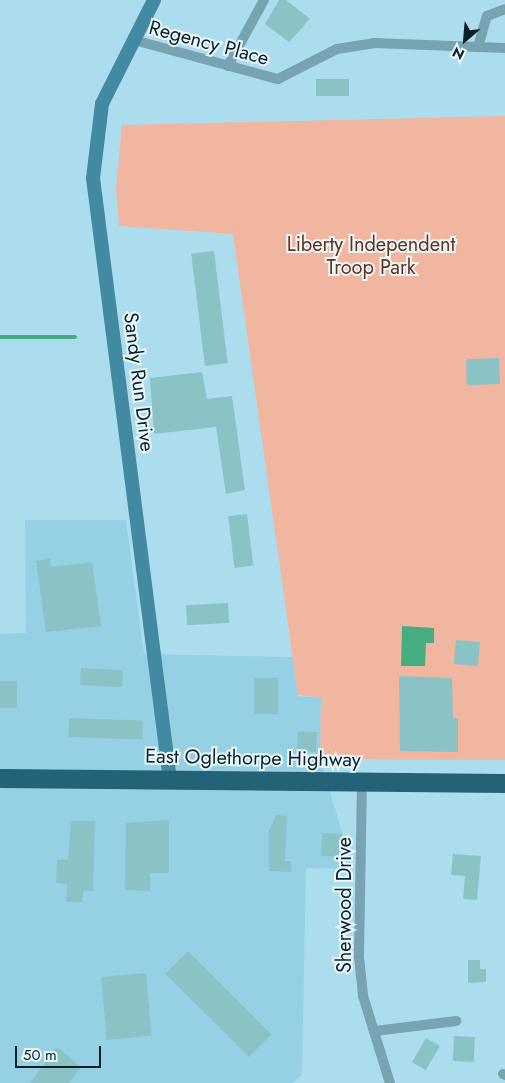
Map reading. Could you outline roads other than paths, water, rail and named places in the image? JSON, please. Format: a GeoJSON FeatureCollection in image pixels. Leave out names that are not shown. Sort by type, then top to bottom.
{"type":"FeatureCollection","features":[{"type":"Feature","properties":{"kind":"highway","name":"East Oglethorpe Highway"},"geometry":{"type":"LineString","coordinates":[[0,778],[505,783]]}},
{"type":"Feature","properties":{"kind":"street","name":"Sandy Run Drive"},"geometry":{"type":"LineString","coordinates":[[154,0],[102,104],[93,178],[170,780]]}},
{"type":"Feature","properties":{"kind":"street"},"geometry":{"type":"LineString","coordinates":[[228,66],[264,0]]}},
{"type":"Feature","properties":{"kind":"street"},"geometry":{"type":"LineString","coordinates":[[478,46],[488,16],[505,9]]}},
{"type":"Feature","properties":{"kind":"street","name":"Regency Place"},"geometry":{"type":"LineString","coordinates":[[134,40],[278,80],[337,49],[374,43],[505,48]]}},
{"type":"Feature","properties":{"kind":"street","name":"Sherwood Drive"},"geometry":{"type":"LineString","coordinates":[[362,782],[359,958],[363,996],[390,1083]]}},
{"type":"Feature","properties":{"kind":"street"},"geometry":{"type":"LineString","coordinates":[[375,1031],[456,1020]]}},
{"type":"Feature","properties":{"kind":"waterway"},"geometry":{"type":"LineString","coordinates":[[0,337],[75,337]]}},
{"type":"Feature","properties":{"kind":"park label","name":"Liberty Independent Troop Park"},"geometry":{"type":"Point","coordinates":[371,256]}}]}
